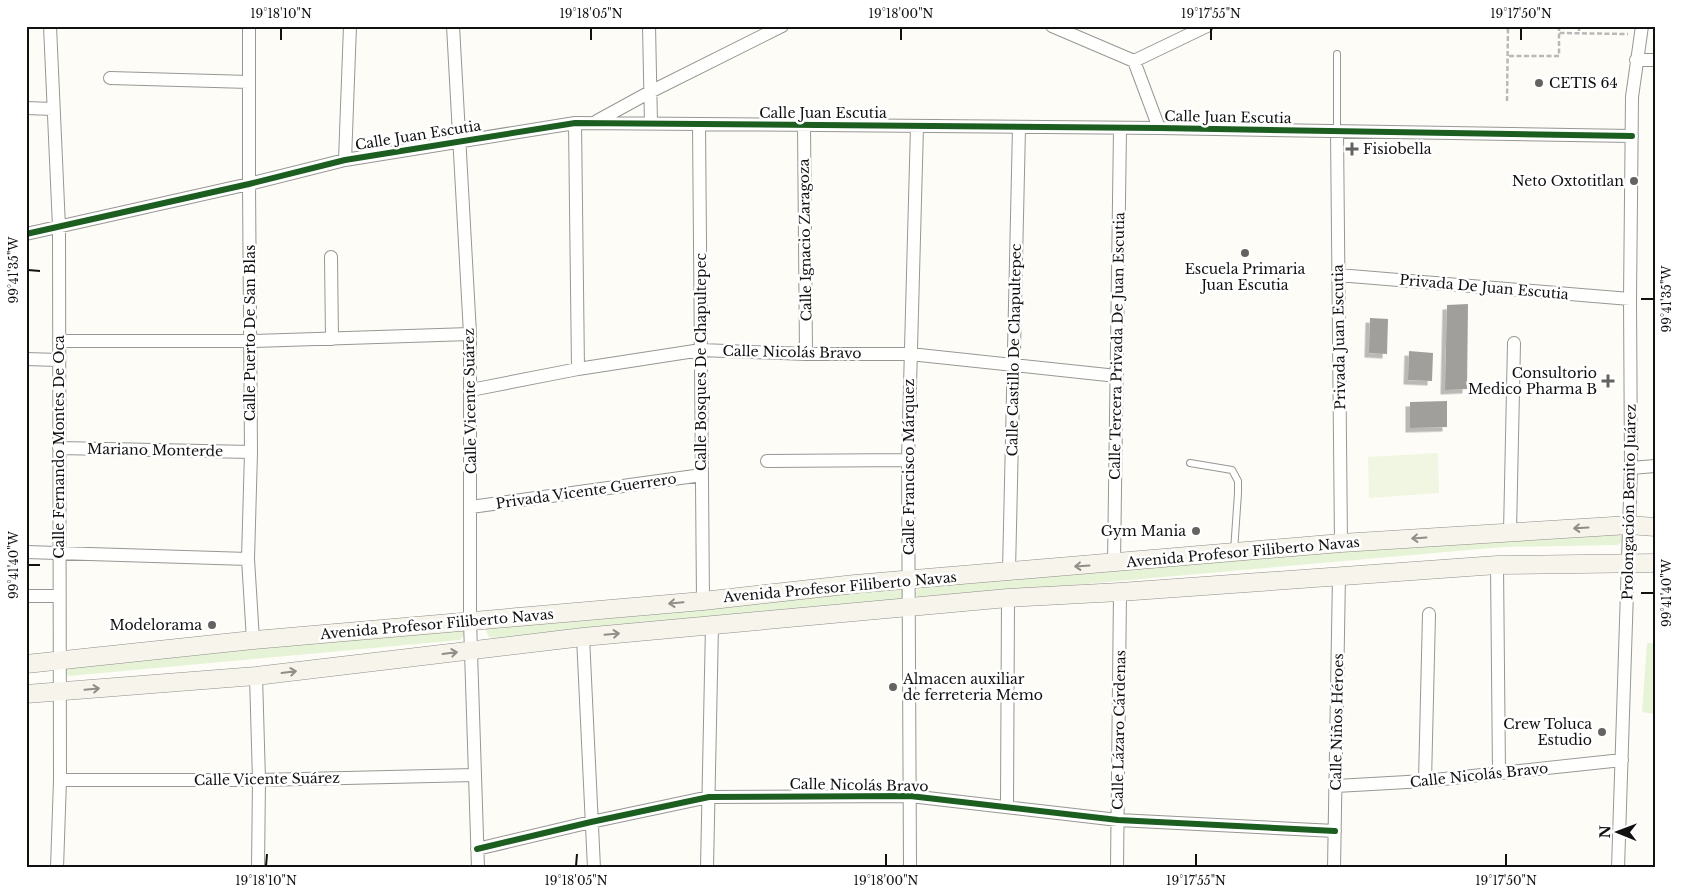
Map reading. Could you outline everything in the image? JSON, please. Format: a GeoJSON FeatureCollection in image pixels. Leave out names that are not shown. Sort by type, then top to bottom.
{"type":"FeatureCollection","features":[{"type":"Feature","properties":{"kind":"main road","name":"Avenida Profesor Filiberto Navas"},"geometry":{"type":"LineString","coordinates":[[26,664],[253,640],[703,601],[855,584],[909,581],[1341,543],[1629,525],[1655,527]]}},
{"type":"Feature","properties":{"kind":"main road","name":"Avenida Profesor Filiberto Navas"},"geometry":{"type":"LineString","coordinates":[[26,694],[256,676],[583,637],[1008,598],[1120,592],[1497,565],[1655,563]]}},
{"type":"Feature","properties":{"kind":"street","name":"Calle Fernando Montes De Oca"},"geometry":{"type":"LineString","coordinates":[[50,26],[59,227],[58,661],[60,780],[57,868]]}},
{"type":"Feature","properties":{"kind":"street","name":"Calle Puerto De San Blas"},"geometry":{"type":"LineString","coordinates":[[249,26],[248,184],[251,341],[248,559],[253,640]]}},
{"type":"Feature","properties":{"kind":"street"},"geometry":{"type":"LineString","coordinates":[[345,160],[350,26]]}},
{"type":"Feature","properties":{"kind":"street","name":"Calle Vicente Suárez"},"geometry":{"type":"LineString","coordinates":[[453,26],[470,334],[470,621],[478,868]]}},
{"type":"Feature","properties":{"kind":"street"},"geometry":{"type":"LineString","coordinates":[[649,26],[651,122]]}},
{"type":"Feature","properties":{"kind":"street"},"geometry":{"type":"LineString","coordinates":[[595,122],[650,92],[782,26]]}},
{"type":"Feature","properties":{"kind":"street"},"geometry":{"type":"LineString","coordinates":[[1052,26],[1134,62],[1159,128]]}},
{"type":"Feature","properties":{"kind":"street"},"geometry":{"type":"LineString","coordinates":[[1134,62],[1207,26]]}},
{"type":"Feature","properties":{"kind":"street","name":"Prolongación Benito Juárez"},"geometry":{"type":"LineString","coordinates":[[1618,868],[1631,468],[1632,97],[1641,30]]}},
{"type":"Feature","properties":{"kind":"street"},"geometry":{"type":"LineString","coordinates":[[1636,60],[1655,60]]}},
{"type":"Feature","properties":{"kind":"street"},"geometry":{"type":"LineString","coordinates":[[110,78],[249,82]]}},
{"type":"Feature","properties":{"kind":"street"},"geometry":{"type":"LineString","coordinates":[[26,108],[53,109]]}},
{"type":"Feature","properties":{"kind":"street","name":"Calle Juan Escutia"},"geometry":{"type":"LineString","coordinates":[[26,234],[345,160],[575,123],[651,122],[804,126],[1159,128],[1632,136]]}},
{"type":"Feature","properties":{"kind":"street"},"geometry":{"type":"LineString","coordinates":[[575,123],[578,369]]}},
{"type":"Feature","properties":{"kind":"street","name":"Calle Bosques De Chapultepec"},"geometry":{"type":"LineString","coordinates":[[699,124],[703,601]]}},
{"type":"Feature","properties":{"kind":"street","name":"Calle Ignacio Zaragoza"},"geometry":{"type":"LineString","coordinates":[[804,126],[806,354]]}},
{"type":"Feature","properties":{"kind":"street","name":"Calle Francisco Márquez"},"geometry":{"type":"LineString","coordinates":[[910,868],[908,460],[917,126]]}},
{"type":"Feature","properties":{"kind":"street","name":"Calle Castillo De Chapultepec"},"geometry":{"type":"LineString","coordinates":[[1009,571],[1018,128]]}},
{"type":"Feature","properties":{"kind":"street","name":"Calle Tercera Privada De Juan Escutia"},"geometry":{"type":"LineString","coordinates":[[1114,563],[1120,129]]}},
{"type":"Feature","properties":{"kind":"street","name":"Privada Juan Escutia"},"geometry":{"type":"LineString","coordinates":[[1337,131],[1341,543]]}},
{"type":"Feature","properties":{"kind":"street"},"geometry":{"type":"LineString","coordinates":[[331,257],[332,339]]}},
{"type":"Feature","properties":{"kind":"street","name":"Privada De Juan Escutia"},"geometry":{"type":"LineString","coordinates":[[1338,275],[1630,299]]}},
{"type":"Feature","properties":{"kind":"street"},"geometry":{"type":"LineString","coordinates":[[59,342],[251,341],[470,334]]}},
{"type":"Feature","properties":{"kind":"street"},"geometry":{"type":"LineString","coordinates":[[1510,532],[1514,343]]}},
{"type":"Feature","properties":{"kind":"street","name":"Calle Nicolás Bravo"},"geometry":{"type":"LineString","coordinates":[[470,390],[578,369],[701,350],[806,354],[910,354],[1117,376]]}},
{"type":"Feature","properties":{"kind":"street"},"geometry":{"type":"LineString","coordinates":[[26,359],[59,360]]}},
{"type":"Feature","properties":{"kind":"street","name":"Mariano Monterde"},"geometry":{"type":"LineString","coordinates":[[59,448],[250,452]]}},
{"type":"Feature","properties":{"kind":"street"},"geometry":{"type":"LineString","coordinates":[[767,461],[908,460]]}},
{"type":"Feature","properties":{"kind":"street"},"geometry":{"type":"LineString","coordinates":[[1631,468],[1655,466]]}},
{"type":"Feature","properties":{"kind":"street","name":"Privada Vicente Guerrero"},"geometry":{"type":"LineString","coordinates":[[470,507],[702,475]]}},
{"type":"Feature","properties":{"kind":"street"},"geometry":{"type":"LineString","coordinates":[[26,552],[248,559]]}},
{"type":"Feature","properties":{"kind":"street"},"geometry":{"type":"LineString","coordinates":[[1497,565],[1499,773]]}},
{"type":"Feature","properties":{"kind":"street","name":"Calle Niños Héroes"},"geometry":{"type":"LineString","coordinates":[[1334,868],[1340,575]]}},
{"type":"Feature","properties":{"kind":"street","name":"Calle Lázaro Cárdenas"},"geometry":{"type":"LineString","coordinates":[[1117,868],[1120,592]]}},
{"type":"Feature","properties":{"kind":"street"},"geometry":{"type":"LineString","coordinates":[[26,596],[58,596]]}},
{"type":"Feature","properties":{"kind":"street"},"geometry":{"type":"LineString","coordinates":[[1007,806],[1008,598]]}},
{"type":"Feature","properties":{"kind":"street"},"geometry":{"type":"LineString","coordinates":[[1425,781],[1429,614]]}},
{"type":"Feature","properties":{"kind":"street"},"geometry":{"type":"LineString","coordinates":[[708,868],[712,625]]}},
{"type":"Feature","properties":{"kind":"street"},"geometry":{"type":"LineString","coordinates":[[583,637],[594,868]]}},
{"type":"Feature","properties":{"kind":"street"},"geometry":{"type":"LineString","coordinates":[[256,676],[259,780],[258,868]]}},
{"type":"Feature","properties":{"kind":"street","name":"Calle Nicolás Bravo"},"geometry":{"type":"LineString","coordinates":[[1336,786],[1425,781],[1622,760]]}},
{"type":"Feature","properties":{"kind":"street","name":"Calle Vicente Suárez"},"geometry":{"type":"LineString","coordinates":[[60,780],[259,780],[475,776]]}},
{"type":"Feature","properties":{"kind":"street","name":"Calle Nicolás Bravo"},"geometry":{"type":"LineString","coordinates":[[478,850],[591,822],[709,796],[910,796],[1118,820],[1336,831]]}},
{"type":"Feature","properties":{"kind":"lane"},"geometry":{"type":"LineString","coordinates":[[1337,54],[1337,131]]}},
{"type":"Feature","properties":{"kind":"lane"},"geometry":{"type":"LineString","coordinates":[[1190,463],[1232,470],[1238,481],[1234,552]]}},
{"type":"Feature","properties":{"kind":"path"},"geometry":{"type":"LineString","coordinates":[[1507,101],[1508,26]]}},
{"type":"Feature","properties":{"kind":"path"},"geometry":{"type":"LineString","coordinates":[[1508,56],[1558,56],[1558,26]]}},
{"type":"Feature","properties":{"kind":"path"},"geometry":{"type":"LineString","coordinates":[[1579,26],[1579,33]]}},
{"type":"Feature","properties":{"kind":"path"},"geometry":{"type":"LineString","coordinates":[[1558,33],[1641,30]]}},
{"type":"Feature","properties":{"kind":"green space"},"geometry":{"type":"Polygon","coordinates":[[[1438,453],[1439,493],[1369,498],[1368,457],[1438,453]]]}},
{"type":"Feature","properties":{"kind":"green space"},"geometry":{"type":"Polygon","coordinates":[[[1620,532],[1624,537],[1623,542],[1617,545],[1503,547],[925,598],[919,598],[916,595],[918,585],[1501,534],[1620,532]]]}},
{"type":"Feature","properties":{"kind":"green space"},"geometry":{"type":"Polygon","coordinates":[[[900,588],[903,597],[899,600],[495,638],[489,637],[486,631],[487,626],[900,588]]]}},
{"type":"Feature","properties":{"kind":"green space"},"geometry":{"type":"Polygon","coordinates":[[[463,626],[465,634],[460,640],[69,676],[66,674],[65,666],[463,626]]]}},
{"type":"Feature","properties":{"kind":"green space"},"geometry":{"type":"Polygon","coordinates":[[[1647,643],[1655,643],[1655,714],[1642,712],[1647,643]]]}},
{"type":"Feature","properties":{"kind":"building"},"geometry":{"type":"Polygon","coordinates":[[[1468,304],[1467,389],[1445,390],[1447,305],[1468,304]]]}},
{"type":"Feature","properties":{"kind":"building"},"geometry":{"type":"Polygon","coordinates":[[[1370,318],[1388,319],[1387,354],[1369,353],[1370,318]]]}},
{"type":"Feature","properties":{"kind":"building"},"geometry":{"type":"Polygon","coordinates":[[[1409,351],[1433,353],[1432,381],[1408,380],[1409,351]]]}},
{"type":"Feature","properties":{"kind":"building"},"geometry":{"type":"Polygon","coordinates":[[[1447,401],[1447,427],[1410,428],[1410,402],[1447,401]]]}},
{"type":"Feature","properties":{"kind":"cycle path"},"geometry":{"type":"LineString","coordinates":[[26,234],[249,184],[345,160],[575,123],[1159,128],[1632,136]]}},
{"type":"Feature","properties":{"kind":"cycle path"},"geometry":{"type":"LineString","coordinates":[[477,849],[709,797],[910,796],[1118,820],[1335,831]]}},
{"type":"Feature","properties":{"kind":"place","name":"CETIS 64"},"geometry":{"type":"Point","coordinates":[1539,83]}},
{"type":"Feature","properties":{"kind":"place","name":"Fisiobella"},"geometry":{"type":"Point","coordinates":[1352,149]}},
{"type":"Feature","properties":{"kind":"place","name":"Neto Oxtotitlan"},"geometry":{"type":"Point","coordinates":[1634,181]}},
{"type":"Feature","properties":{"kind":"place","name":"Escuela Primaria Juan Escutia"},"geometry":{"type":"Point","coordinates":[1245,253]}},
{"type":"Feature","properties":{"kind":"place","name":"Consultorio Medico Pharma B"},"geometry":{"type":"Point","coordinates":[1608,381]}},
{"type":"Feature","properties":{"kind":"place","name":"Gym Mania"},"geometry":{"type":"Point","coordinates":[1196,531]}},
{"type":"Feature","properties":{"kind":"place","name":"Modelorama"},"geometry":{"type":"Point","coordinates":[212,625]}},
{"type":"Feature","properties":{"kind":"place","name":"Almacen auxiliar de ferreteria Memo"},"geometry":{"type":"Point","coordinates":[893,687]}},
{"type":"Feature","properties":{"kind":"place","name":"Crew Toluca Estudio"},"geometry":{"type":"Point","coordinates":[1602,732]}}]}
